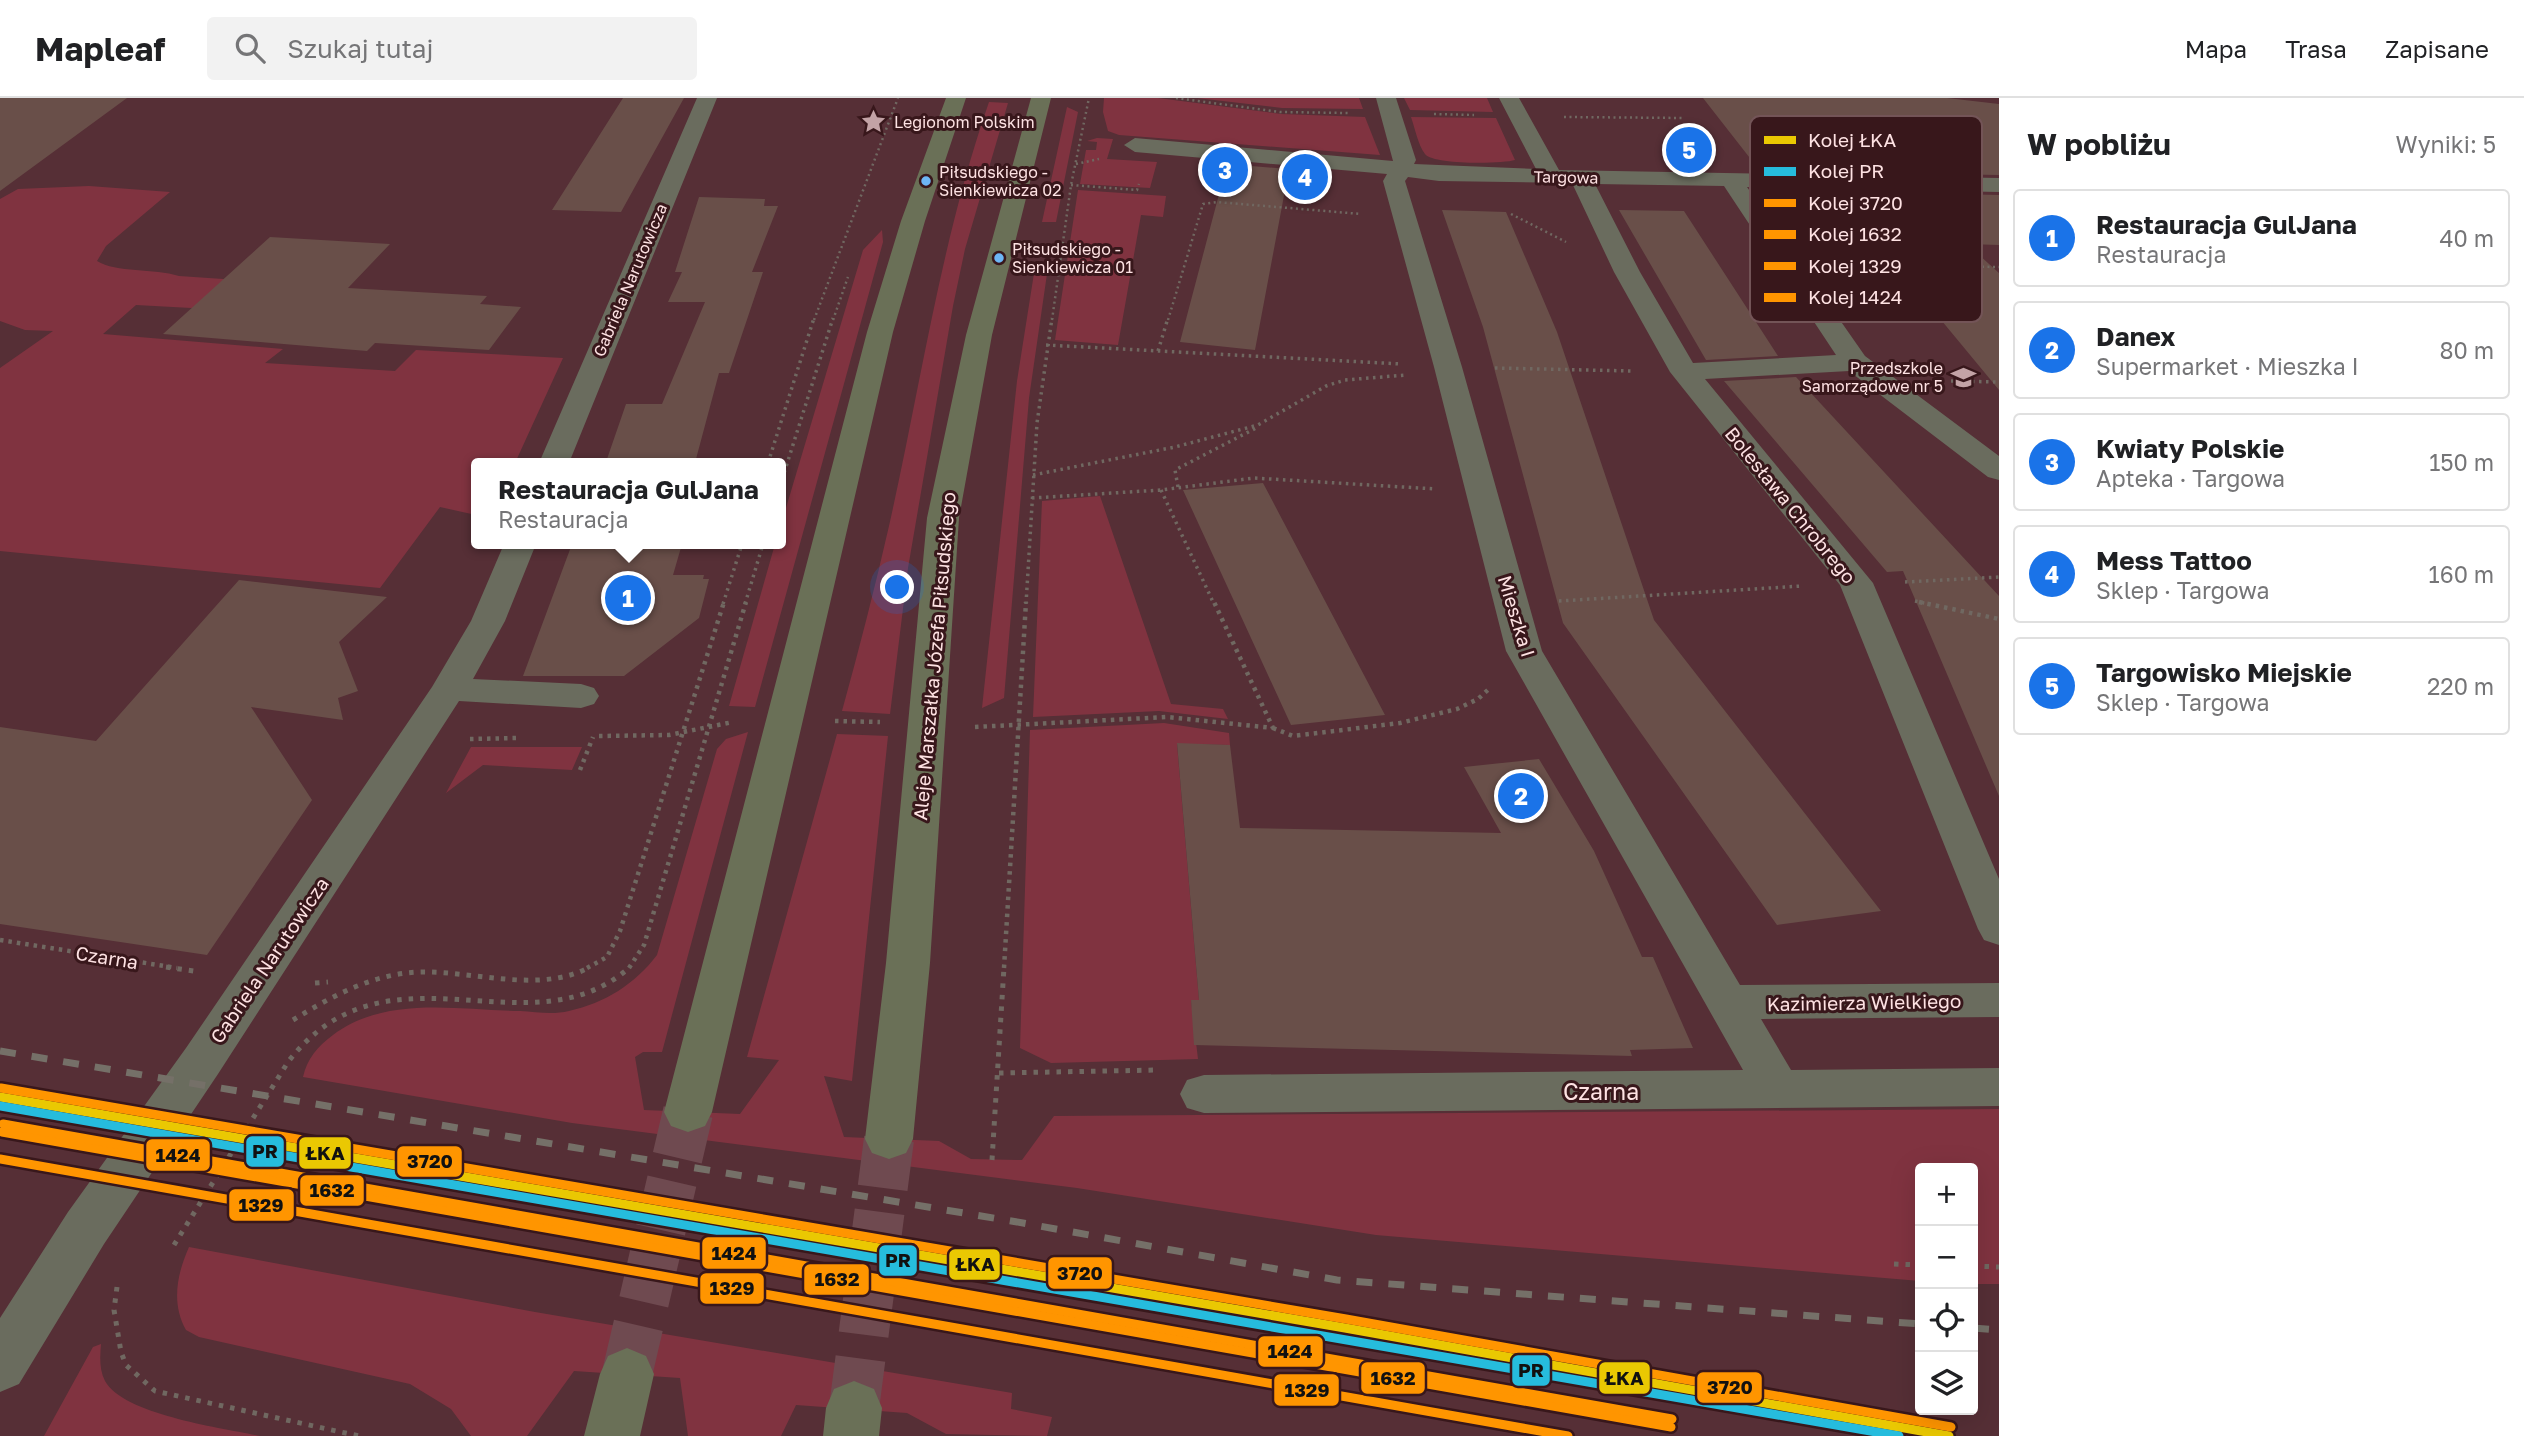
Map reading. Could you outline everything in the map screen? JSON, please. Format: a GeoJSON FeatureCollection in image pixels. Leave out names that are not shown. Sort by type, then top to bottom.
{"type":"FeatureCollection","features":[{"type":"Feature","properties":{"kind":"main road"},"geometry":{"type":"LineString","coordinates":[[688,1112],[880,332],[913,220],[956,98]]}},
{"type":"Feature","properties":{"kind":"main road","name":"Aleje Marszałka Józefa Piłsudskiego"},"geometry":{"type":"LineString","coordinates":[[889,1139],[908,963],[943,518],[979,335],[1041,98]]}},
{"type":"Feature","properties":{"kind":"main road"},"geometry":{"type":"LineString","coordinates":[[612,1436],[627,1374]]}},
{"type":"Feature","properties":{"kind":"street","name":"Gabriela Narutowicza"},"geometry":{"type":"LineString","coordinates":[[556,458],[707,98]]}},
{"type":"Feature","properties":{"kind":"street","name":"Mieszka I"},"geometry":{"type":"LineString","coordinates":[[1385,98],[1405,160],[1394,181],[1524,651],[1730,1002],[1778,1089]]}},
{"type":"Feature","properties":{"kind":"street","name":"Bolesława Chrobrego"},"geometry":{"type":"LineString","coordinates":[[1509,98],[1566,177],[1627,272],[1684,372],[1856,583],[1999,929]]}},
{"type":"Feature","properties":{"kind":"street","name":"Targowa"},"geometry":{"type":"LineString","coordinates":[[1135,145],[1430,173],[1750,180]]}},
{"type":"Feature","properties":{"kind":"street"},"geometry":{"type":"LineString","coordinates":[[1731,180],[1750,208]]}},
{"type":"Feature","properties":{"kind":"street"},"geometry":{"type":"LineString","coordinates":[[1828,322],[1855,362],[1999,471]]}},
{"type":"Feature","properties":{"kind":"street"},"geometry":{"type":"LineString","coordinates":[[1684,372],[1855,362]]}},
{"type":"Feature","properties":{"kind":"street","name":"Gabriela Narutowicza"},"geometry":{"type":"LineString","coordinates":[[0,1366],[86,1228],[202,1061],[449,689],[488,621],[518,549]]}},
{"type":"Feature","properties":{"kind":"street"},"geometry":{"type":"LineString","coordinates":[[449,689],[581,696]]}},
{"type":"Feature","properties":{"kind":"street","name":"Kazimierza Wielkiego"},"geometry":{"type":"LineString","coordinates":[[1730,1002],[1999,1000]]}},
{"type":"Feature","properties":{"kind":"street","name":"Czarna"},"geometry":{"type":"LineString","coordinates":[[1204,1094],[1999,1087]]}},
{"type":"Feature","properties":{"kind":"path"},"geometry":{"type":"LineString","coordinates":[[770,458],[827,279],[898,98]]}},
{"type":"Feature","properties":{"kind":"path"},"geometry":{"type":"LineString","coordinates":[[992,1160],[1033,475],[1046,345],[1071,185],[1089,98]]}},
{"type":"Feature","properties":{"kind":"path"},"geometry":{"type":"LineString","coordinates":[[1560,117],[1685,118]]}},
{"type":"Feature","properties":{"kind":"path"},"geometry":{"type":"LineString","coordinates":[[1071,185],[1137,190]]}},
{"type":"Feature","properties":{"kind":"path"},"geometry":{"type":"LineString","coordinates":[[1158,352],[1203,204],[1217,202],[1372,215]]}},
{"type":"Feature","properties":{"kind":"path"},"geometry":{"type":"LineString","coordinates":[[1046,345],[1408,365]]}},
{"type":"Feature","properties":{"kind":"path"},"geometry":{"type":"LineString","coordinates":[[1486,368],[1684,372]]}},
{"type":"Feature","properties":{"kind":"path"},"geometry":{"type":"LineString","coordinates":[[1178,486],[1175,470],[1336,382],[1416,374]]}},
{"type":"Feature","properties":{"kind":"path"},"geometry":{"type":"LineString","coordinates":[[1033,475],[1152,453],[1266,422]]}},
{"type":"Feature","properties":{"kind":"path"},"geometry":{"type":"LineString","coordinates":[[1032,498],[1161,490],[1254,478],[1482,492]]}},
{"type":"Feature","properties":{"kind":"path"},"geometry":{"type":"LineString","coordinates":[[1161,490],[1273,729]]}},
{"type":"Feature","properties":{"kind":"path"},"geometry":{"type":"LineString","coordinates":[[286,1027],[294,1019],[337,993],[392,975],[422,972],[531,979],[570,977],[607,957],[620,931],[740,549]]}},
{"type":"Feature","properties":{"kind":"path"},"geometry":{"type":"LineString","coordinates":[[174,1245],[293,1055],[320,1029],[375,1000],[408,996],[549,1002],[577,998],[607,984],[629,968],[643,945],[762,549]]}},
{"type":"Feature","properties":{"kind":"path"},"geometry":{"type":"LineString","coordinates":[[1554,601],[1999,577]]}},
{"type":"Feature","properties":{"kind":"path"},"geometry":{"type":"LineString","coordinates":[[1910,600],[1999,619]]}},
{"type":"Feature","properties":{"kind":"path"},"geometry":{"type":"LineString","coordinates":[[973,727],[1167,717],[1273,729],[1293,736],[1429,718],[1485,697],[1499,675],[1498,666],[1531,663]]}},
{"type":"Feature","properties":{"kind":"path"},"geometry":{"type":"LineString","coordinates":[[835,720],[883,723]]}},
{"type":"Feature","properties":{"kind":"path","name":"Czarna"},"geometry":{"type":"LineString","coordinates":[[0,940],[201,972]]}},
{"type":"Feature","properties":{"kind":"path"},"geometry":{"type":"LineString","coordinates":[[1894,1264],[1915,1265]]}},
{"type":"Feature","properties":{"kind":"path"},"geometry":{"type":"LineString","coordinates":[[1978,1266],[1999,1267]]}},
{"type":"Feature","properties":{"kind":"path"},"geometry":{"type":"LineString","coordinates":[[120,1278],[114,1310],[121,1352],[126,1365],[155,1391],[359,1436]]}},
{"type":"Feature","properties":{"kind":"shaded area"},"geometry":{"type":"Polygon","coordinates":[[[1104,98],[1158,98],[1281,114],[1365,117],[1380,155],[1119,135],[1108,131],[1103,112],[1104,98]]]}},
{"type":"Feature","properties":{"kind":"shaded area"},"geometry":{"type":"Polygon","coordinates":[[[1197,98],[1359,98],[1363,109],[1282,108],[1197,98]]]}},
{"type":"Feature","properties":{"kind":"shaded area"},"geometry":{"type":"Polygon","coordinates":[[[1404,98],[1487,98],[1493,112],[1410,110],[1404,98]]]}},
{"type":"Feature","properties":{"kind":"shaded area"},"geometry":{"type":"Polygon","coordinates":[[[989,102],[1008,103],[965,249],[953,306],[908,568],[890,714],[842,711],[889,526],[945,259],[972,154],[989,102]]]}},
{"type":"Feature","properties":{"kind":"shaded area"},"geometry":{"type":"Polygon","coordinates":[[[1067,107],[1078,112],[1056,222],[1042,222],[1067,107]]]}},
{"type":"Feature","properties":{"kind":"shaded area"},"geometry":{"type":"Polygon","coordinates":[[[1411,117],[1496,118],[1515,160],[1468,163],[1431,158],[1420,146],[1411,117]]]}},
{"type":"Feature","properties":{"kind":"shaded area"},"geometry":{"type":"Polygon","coordinates":[[[1097,138],[1113,139],[1107,159],[1157,162],[1150,188],[1080,184],[1086,150],[1096,150],[1097,142],[1087,141],[1097,138]]]}},
{"type":"Feature","properties":{"kind":"shaded area"},"geometry":{"type":"Polygon","coordinates":[[[89,186],[170,192],[106,246],[97,261],[105,265],[179,276],[339,287],[286,313],[136,305],[103,334],[283,349],[265,363],[395,371],[416,350],[563,358],[517,458],[471,458],[471,514],[440,507],[380,588],[0,551],[0,368],[53,331],[25,330],[0,321],[0,199],[18,189],[89,186]]]}},
{"type":"Feature","properties":{"kind":"shaded area"},"geometry":{"type":"Polygon","coordinates":[[[1078,190],[1166,196],[1163,217],[1141,215],[1118,345],[1055,340],[1078,190]]]}},
{"type":"Feature","properties":{"kind":"shaded area"},"geometry":{"type":"Polygon","coordinates":[[[882,230],[883,242],[755,707],[729,706],[774,549],[786,549],[786,508],[863,250],[882,230]]]}},
{"type":"Feature","properties":{"kind":"shaded area"},"geometry":{"type":"Polygon","coordinates":[[[1035,267],[1048,267],[1029,398],[1004,698],[982,708],[1017,381],[1035,267]]]}},
{"type":"Feature","properties":{"kind":"shaded area"},"geometry":{"type":"Polygon","coordinates":[[[1100,496],[1171,704],[1223,709],[1228,719],[1159,711],[1033,717],[1042,501],[1100,496]]]}},
{"type":"Feature","properties":{"kind":"shaded area"},"geometry":{"type":"Polygon","coordinates":[[[1164,723],[1229,733],[1230,745],[1177,744],[1199,1000],[1191,1000],[1198,1059],[1051,1063],[1020,1048],[1030,730],[1164,723]]]}},
{"type":"Feature","properties":{"kind":"shaded area"},"geometry":{"type":"Polygon","coordinates":[[[748,732],[662,1052],[643,1052],[635,1057],[644,1110],[740,1114],[779,1060],[747,1057],[837,734],[888,736],[852,1081],[824,1076],[844,1137],[939,1141],[971,1159],[1022,1160],[1054,1116],[1999,1109],[1999,1284],[1978,1284],[1978,1163],[1915,1163],[1915,1281],[1376,1235],[1077,1188],[572,1123],[303,1077],[310,1059],[327,1040],[354,1022],[376,1014],[423,1008],[563,1012],[595,1003],[629,983],[657,955],[717,749],[726,739],[748,732]]]}},
{"type":"Feature","properties":{"kind":"shaded area"},"geometry":{"type":"Polygon","coordinates":[[[471,747],[582,747],[572,770],[483,765],[446,793],[471,747]]]}},
{"type":"Feature","properties":{"kind":"shaded area"},"geometry":{"type":"Polygon","coordinates":[[[189,1247],[535,1312],[1012,1393],[1011,1409],[1052,1417],[1047,1436],[946,1434],[907,1413],[796,1405],[781,1436],[688,1436],[680,1378],[574,1371],[527,1436],[471,1436],[451,1409],[410,1384],[199,1337],[186,1330],[178,1309],[177,1288],[189,1247]]]}},
{"type":"Feature","properties":{"kind":"shaded area"},"geometry":{"type":"Polygon","coordinates":[[[101,1344],[100,1358],[105,1381],[116,1393],[132,1403],[176,1418],[260,1436],[44,1436],[93,1347],[101,1344]]]}},
{"type":"Feature","properties":{"kind":"building"},"geometry":{"type":"Polygon","coordinates":[[[0,98],[127,98],[0,191],[0,98]]]}},
{"type":"Feature","properties":{"kind":"building"},"geometry":{"type":"Polygon","coordinates":[[[623,98],[684,98],[621,212],[552,210],[623,98]]]}},
{"type":"Feature","properties":{"kind":"building"},"geometry":{"type":"Polygon","coordinates":[[[1703,98],[1947,98],[1999,104],[1999,175],[1982,175],[1982,116],[1750,116],[1750,158],[1703,98]]]}},
{"type":"Feature","properties":{"kind":"building"},"geometry":{"type":"Polygon","coordinates":[[[1227,164],[1289,169],[1255,350],[1180,342],[1227,164]]]}},
{"type":"Feature","properties":{"kind":"building"},"geometry":{"type":"Polygon","coordinates":[[[1982,195],[1999,195],[1999,245],[1982,244],[1982,195]]]}},
{"type":"Feature","properties":{"kind":"building"},"geometry":{"type":"Polygon","coordinates":[[[699,197],[765,199],[764,206],[778,206],[752,272],[763,272],[729,373],[719,373],[696,458],[607,458],[626,404],[662,404],[705,302],[668,302],[682,272],[675,272],[699,197]]]}},
{"type":"Feature","properties":{"kind":"building"},"geometry":{"type":"Polygon","coordinates":[[[1442,210],[1506,212],[1557,332],[1654,620],[1881,911],[1777,925],[1563,623],[1483,327],[1442,210]]]}},
{"type":"Feature","properties":{"kind":"building"},"geometry":{"type":"Polygon","coordinates":[[[1619,210],[1684,211],[1750,313],[1750,322],[1756,322],[1778,356],[1706,360],[1619,210]]]}},
{"type":"Feature","properties":{"kind":"building"},"geometry":{"type":"Polygon","coordinates":[[[270,237],[390,244],[348,288],[487,296],[480,304],[521,307],[489,350],[375,343],[367,351],[163,334],[270,237]]]}},
{"type":"Feature","properties":{"kind":"building"},"geometry":{"type":"Polygon","coordinates":[[[1982,258],[1999,273],[1999,390],[1943,322],[1982,322],[1982,258]]]}},
{"type":"Feature","properties":{"kind":"building"},"geometry":{"type":"Polygon","coordinates":[[[1796,377],[1999,596],[1999,796],[1903,571],[1887,572],[1724,381],[1796,377]]]}},
{"type":"Feature","properties":{"kind":"building"},"geometry":{"type":"Polygon","coordinates":[[[1263,483],[1385,715],[1291,725],[1183,490],[1263,483]]]}},
{"type":"Feature","properties":{"kind":"building"},"geometry":{"type":"Polygon","coordinates":[[[570,549],[681,549],[673,575],[704,575],[703,579],[709,579],[699,618],[624,676],[523,676],[570,549]]]}},
{"type":"Feature","properties":{"kind":"building"},"geometry":{"type":"Polygon","coordinates":[[[239,580],[387,597],[339,642],[358,691],[338,698],[343,720],[251,707],[312,800],[207,955],[0,924],[0,727],[96,741],[239,580]]]}},
{"type":"Feature","properties":{"kind":"building"},"geometry":{"type":"Polygon","coordinates":[[[1177,743],[1230,745],[1240,828],[1501,833],[1464,767],[1539,759],[1594,851],[1642,957],[1653,957],[1693,1048],[1630,1050],[1632,1056],[1194,1045],[1191,1000],[1199,1000],[1177,743]]]}},
{"type":"Feature","properties":{"kind":"tunnel"},"geometry":{"type":"LineString","coordinates":[[627,1374],[688,1112]]}},
{"type":"Feature","properties":{"kind":"tunnel"},"geometry":{"type":"LineString","coordinates":[[854,1408],[889,1139]]}},
{"type":"Feature","properties":{"kind":"railway"},"geometry":{"type":"LineString","coordinates":[[0,1051],[1023,1223],[1337,1280],[1915,1324]]}},
{"type":"Feature","properties":{"kind":"railway"},"geometry":{"type":"LineString","coordinates":[[1978,1328],[1999,1330]]}},
{"type":"Feature","properties":{"kind":"rail line","name":"3720"},"geometry":{"type":"LineString","coordinates":[[1,1088],[1346,1319],[1951,1427]]}},
{"type":"Feature","properties":{"kind":"rail line","name":"ŁKA"},"geometry":{"type":"LineString","coordinates":[[0,1097],[1345,1328],[1949,1436]]}},
{"type":"Feature","properties":{"kind":"rail line","name":"PR"},"geometry":{"type":"LineString","coordinates":[[0,1106],[1343,1337],[1899,1436]]}},
{"type":"Feature","properties":{"kind":"rail line","name":"1424"},"geometry":{"type":"LineString","coordinates":[[3,1124],[1672,1419]]}},
{"type":"Feature","properties":{"kind":"rail line","name":"1632"},"geometry":{"type":"LineString","coordinates":[[2,1132],[1671,1427]]}},
{"type":"Feature","properties":{"kind":"rail line","name":"1329"},"geometry":{"type":"LineString","coordinates":[[0,1159],[1568,1436]]}},
{"type":"Feature","properties":{"kind":"place","name":"Legionom Polskim"},"geometry":{"type":"Point","coordinates":[874,122]}},
{"type":"Feature","properties":{"kind":"place","name":"Targowisko Miejskie"},"geometry":{"type":"Point","coordinates":[1689,150]}},
{"type":"Feature","properties":{"kind":"place","name":"Kwiaty Polskie"},"geometry":{"type":"Point","coordinates":[1225,170]}},
{"type":"Feature","properties":{"kind":"place","name":"Mess Tattoo"},"geometry":{"type":"Point","coordinates":[1305,177]}},
{"type":"Feature","properties":{"kind":"place","name":"Piłsudskiego - Sienkiewicza 02"},"geometry":{"type":"Point","coordinates":[926,181]}},
{"type":"Feature","properties":{"kind":"place","name":"Piłsudskiego - Sienkiewicza 01"},"geometry":{"type":"Point","coordinates":[999,258]}},
{"type":"Feature","properties":{"kind":"place","name":"Przedszkole Samorządowe nr 5"},"geometry":{"type":"Point","coordinates":[1963,377]}},
{"type":"Feature","properties":{"kind":"place","name":"Restauracja GulJana"},"geometry":{"type":"Point","coordinates":[628,598]}},
{"type":"Feature","properties":{"kind":"place","name":"Danex"},"geometry":{"type":"Point","coordinates":[1521,796]}}]}
